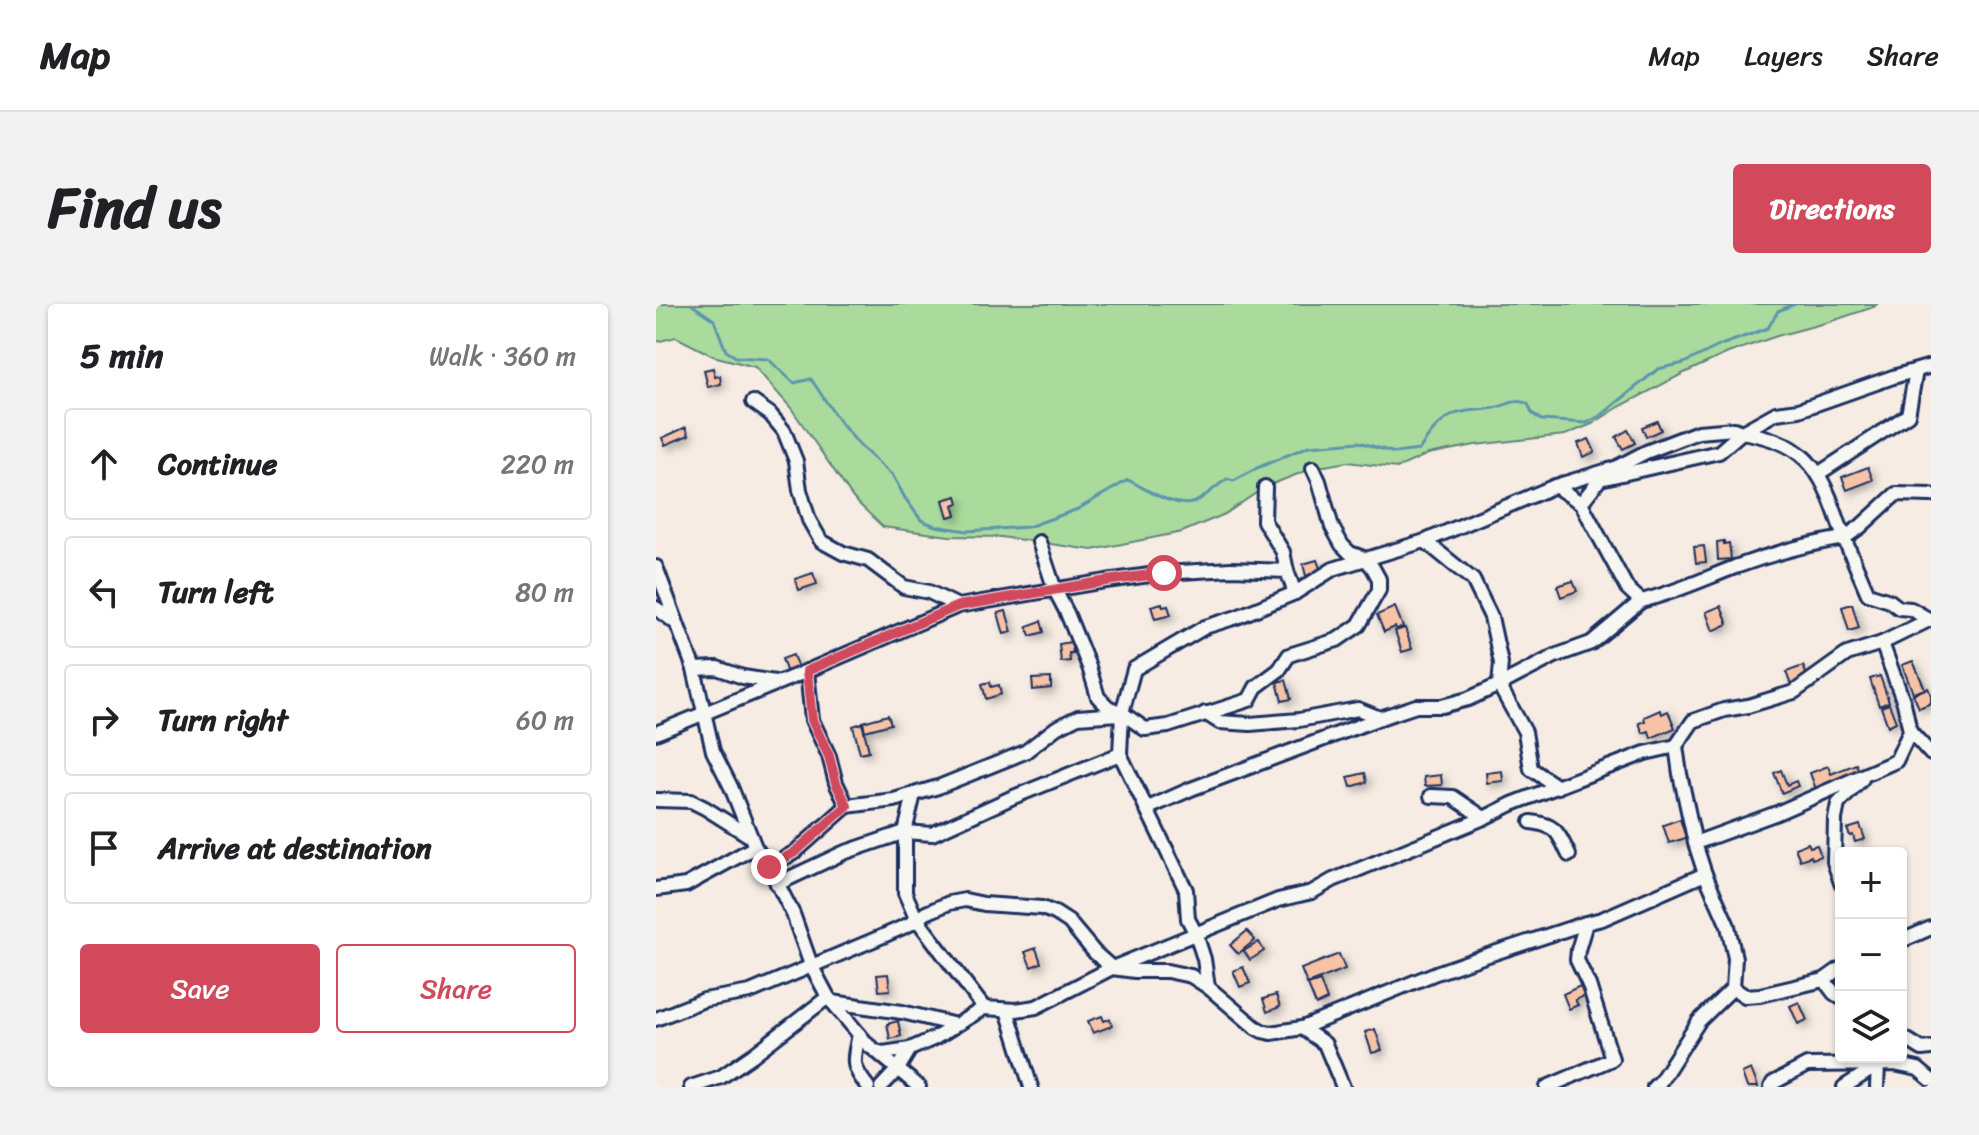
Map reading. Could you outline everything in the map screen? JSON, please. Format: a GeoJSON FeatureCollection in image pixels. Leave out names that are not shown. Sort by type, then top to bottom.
{"type":"FeatureCollection","features":[{"type":"Feature","properties":{"kind":"street"},"geometry":{"type":"LineString","coordinates":[[1581,503],[1600,479],[1719,452],[1742,432],[1776,413],[1809,407],[1931,366]]}},
{"type":"Feature","properties":{"kind":"street"},"geometry":{"type":"LineString","coordinates":[[1818,474],[1908,415],[1916,371]]}},
{"type":"Feature","properties":{"kind":"street"},"geometry":{"type":"LineString","coordinates":[[753,402],[770,414],[784,431],[796,461],[809,520],[821,541],[843,553],[868,560],[904,587],[929,592],[958,606]]}},
{"type":"Feature","properties":{"kind":"street"},"geometry":{"type":"LineString","coordinates":[[1208,987],[1204,959],[1188,919],[1186,890],[1120,754],[1122,713],[1134,669],[1205,627],[1295,593],[1333,569],[1425,541],[1555,486],[1615,468],[1698,432],[1734,429],[1794,449],[1807,459],[1818,474],[1868,594],[1930,619]]}},
{"type":"Feature","properties":{"kind":"street"},"geometry":{"type":"LineString","coordinates":[[1039,542],[1098,697],[1108,707],[1145,729],[1168,726],[1249,700],[1256,687],[1279,670],[1289,655],[1337,640],[1359,625],[1379,590],[1379,579],[1366,559],[1350,553],[1332,527],[1313,468]]}},
{"type":"Feature","properties":{"kind":"street"},"geometry":{"type":"LineString","coordinates":[[1555,486],[1581,503],[1627,588],[1641,601]]}},
{"type":"Feature","properties":{"kind":"street"},"geometry":{"type":"LineString","coordinates":[[1265,487],[1264,521],[1283,552],[1295,593]]}},
{"type":"Feature","properties":{"kind":"street"},"geometry":{"type":"LineString","coordinates":[[1146,809],[1380,718],[1416,706],[1442,706],[1468,699],[1555,656],[1591,643],[1641,601],[1660,597],[1766,557],[1844,538],[1896,494],[1931,495]]}},
{"type":"Feature","properties":{"kind":"street"},"geometry":{"type":"LineString","coordinates":[[1425,541],[1473,580],[1491,617],[1501,663],[1499,685],[1525,732],[1531,769],[1558,787]]}},
{"type":"Feature","properties":{"kind":"street"},"geometry":{"type":"LineString","coordinates":[[656,567],[694,669],[713,751],[753,842],[793,914],[811,965],[830,999],[859,1034],[919,1087]]}},
{"type":"Feature","properties":{"kind":"street"},"geometry":{"type":"LineString","coordinates":[[656,733],[958,606],[1164,573],[1231,569],[1287,571]]}},
{"type":"Feature","properties":{"kind":"street"},"geometry":{"type":"LineString","coordinates":[[656,608],[677,624]]}},
{"type":"Feature","properties":{"kind":"street"},"geometry":{"type":"LineString","coordinates":[[1654,1087],[1699,1021],[1733,988],[1735,958],[1728,926],[1695,843],[1676,746],[1693,721],[1794,692],[1847,654],[1882,643],[1930,619]]}},
{"type":"Feature","properties":{"kind":"street"},"geometry":{"type":"LineString","coordinates":[[1882,643],[1904,703],[1910,731],[1931,754]]}},
{"type":"Feature","properties":{"kind":"street"},"geometry":{"type":"LineString","coordinates":[[694,669],[717,668],[743,677],[779,683]]}},
{"type":"Feature","properties":{"kind":"street"},"geometry":{"type":"LineString","coordinates":[[807,671],[812,720],[847,806]]}},
{"type":"Feature","properties":{"kind":"street"},"geometry":{"type":"LineString","coordinates":[[1205,713],[1219,722],[1250,724],[1299,720],[1358,709],[1380,718]]}},
{"type":"Feature","properties":{"kind":"street"},"geometry":{"type":"LineString","coordinates":[[769,867],[795,852],[847,806],[894,800],[938,787],[1025,752],[1056,728],[1078,717],[1122,713]]}},
{"type":"Feature","properties":{"kind":"street"},"geometry":{"type":"LineString","coordinates":[[1910,731],[1931,742]]}},
{"type":"Feature","properties":{"kind":"street"},"geometry":{"type":"LineString","coordinates":[[1695,843],[1777,813],[1896,761],[1910,731]]}},
{"type":"Feature","properties":{"kind":"street"},"geometry":{"type":"LineString","coordinates":[[876,1051],[883,1053],[910,1049],[935,1038],[984,1008],[1025,1009],[1046,1003],[1112,968],[1278,900],[1312,892],[1333,880],[1512,804],[1645,753],[1676,746]]}},
{"type":"Feature","properties":{"kind":"street"},"geometry":{"type":"LineString","coordinates":[[777,884],[843,853],[905,832],[932,834],[1120,754]]}},
{"type":"Feature","properties":{"kind":"street"},"geometry":{"type":"LineString","coordinates":[[1835,865],[1838,804],[1867,774]]}},
{"type":"Feature","properties":{"kind":"street"},"geometry":{"type":"LineString","coordinates":[[914,794],[905,832],[905,893],[916,918],[984,1008]]}},
{"type":"Feature","properties":{"kind":"street"},"geometry":{"type":"LineString","coordinates":[[1431,796],[1453,797],[1484,818]]}},
{"type":"Feature","properties":{"kind":"street"},"geometry":{"type":"LineString","coordinates":[[656,800],[691,801],[753,842]]}},
{"type":"Feature","properties":{"kind":"street"},"geometry":{"type":"LineString","coordinates":[[1531,822],[1551,827],[1569,855]]}},
{"type":"Feature","properties":{"kind":"street"},"geometry":{"type":"LineString","coordinates":[[656,889],[686,885],[753,842]]}},
{"type":"Feature","properties":{"kind":"street"},"geometry":{"type":"LineString","coordinates":[[656,1019],[704,1000],[750,992],[910,924],[916,918],[949,903],[965,900],[1042,908],[1055,913],[1069,922],[1112,968],[1167,971],[1191,976],[1262,1031],[1285,1032],[1302,1028],[1436,973],[1602,919],[1705,874]]}},
{"type":"Feature","properties":{"kind":"street"},"geometry":{"type":"LineString","coordinates":[[1547,1087],[1612,1059],[1589,985],[1577,960],[1586,923]]}},
{"type":"Feature","properties":{"kind":"street"},"geometry":{"type":"LineString","coordinates":[[1907,938],[1931,928]]}},
{"type":"Feature","properties":{"kind":"street"},"geometry":{"type":"LineString","coordinates":[[1733,988],[1745,996],[1760,995],[1824,980],[1835,972]]}},
{"type":"Feature","properties":{"kind":"street"},"geometry":{"type":"LineString","coordinates":[[1824,980],[1835,994]]}},
{"type":"Feature","properties":{"kind":"street"},"geometry":{"type":"LineString","coordinates":[[691,1087],[721,1077],[830,999],[956,1025]]}},
{"type":"Feature","properties":{"kind":"street"},"geometry":{"type":"LineString","coordinates":[[1007,1010],[1031,1087]]}},
{"type":"Feature","properties":{"kind":"street"},"geometry":{"type":"LineString","coordinates":[[1302,1028],[1325,1044],[1343,1087]]}},
{"type":"Feature","properties":{"kind":"street"},"geometry":{"type":"LineString","coordinates":[[859,1034],[855,1070],[868,1087]]}},
{"type":"Feature","properties":{"kind":"street"},"geometry":{"type":"LineString","coordinates":[[1907,1040],[1922,1049],[1931,1048]]}},
{"type":"Feature","properties":{"kind":"street"},"geometry":{"type":"LineString","coordinates":[[881,1087],[898,1069],[910,1049]]}},
{"type":"Feature","properties":{"kind":"street"},"geometry":{"type":"LineString","coordinates":[[1771,1087],[1807,1065],[1894,1064],[1918,1069],[1931,1080]]}},
{"type":"Feature","properties":{"kind":"street"},"geometry":{"type":"LineString","coordinates":[[1844,1087],[1878,1065]]}},
{"type":"Feature","properties":{"kind":"street"},"geometry":{"type":"LineString","coordinates":[[1877,1087],[1878,1065]]}},
{"type":"Feature","properties":{"kind":"street"},"geometry":{"type":"LineString","coordinates":[[1019,1087],[1027,1071]]}},
{"type":"Feature","properties":{"kind":"green space"},"geometry":{"type":"Polygon","coordinates":[[[656,304],[1877,304],[1728,353],[1565,435],[1475,445],[1428,454],[1397,468],[1347,462],[1313,468],[1265,487],[1225,514],[1182,532],[1092,550],[1001,537],[949,536],[883,527],[853,498],[791,408],[755,367],[713,356],[676,337],[656,342],[656,304]]]}},
{"type":"Feature","properties":{"kind":"building"},"geometry":{"type":"Polygon","coordinates":[[[713,368],[715,377],[720,376],[721,384],[708,387],[704,370],[713,368]]]}},
{"type":"Feature","properties":{"kind":"building"},"geometry":{"type":"Polygon","coordinates":[[[1657,421],[1661,430],[1646,437],[1642,427],[1657,421]]]}},
{"type":"Feature","properties":{"kind":"building"},"geometry":{"type":"Polygon","coordinates":[[[686,427],[689,435],[665,445],[662,438],[686,427]]]}},
{"type":"Feature","properties":{"kind":"building"},"geometry":{"type":"Polygon","coordinates":[[[1628,430],[1635,443],[1623,449],[1616,437],[1628,430]]]}},
{"type":"Feature","properties":{"kind":"building"},"geometry":{"type":"Polygon","coordinates":[[[1589,439],[1595,452],[1583,457],[1578,443],[1589,439]]]}},
{"type":"Feature","properties":{"kind":"building"},"geometry":{"type":"Polygon","coordinates":[[[1868,467],[1873,480],[1847,490],[1842,477],[1868,467]]]}},
{"type":"Feature","properties":{"kind":"building"},"geometry":{"type":"Polygon","coordinates":[[[957,496],[959,503],[953,505],[956,515],[948,517],[943,500],[957,496]]]}},
{"type":"Feature","properties":{"kind":"building"},"geometry":{"type":"Polygon","coordinates":[[[1724,541],[1724,544],[1729,543],[1731,559],[1718,560],[1717,542],[1724,541]]]}},
{"type":"Feature","properties":{"kind":"building"},"geometry":{"type":"Polygon","coordinates":[[[1704,546],[1706,562],[1696,563],[1694,547],[1704,546]]]}},
{"type":"Feature","properties":{"kind":"building"},"geometry":{"type":"Polygon","coordinates":[[[1317,560],[1321,571],[1306,576],[1303,564],[1317,560]]]}},
{"type":"Feature","properties":{"kind":"building"},"geometry":{"type":"Polygon","coordinates":[[[813,573],[817,584],[799,590],[795,579],[813,573]]]}},
{"type":"Feature","properties":{"kind":"building"},"geometry":{"type":"Polygon","coordinates":[[[1573,581],[1577,591],[1561,597],[1557,586],[1573,581]]]}},
{"type":"Feature","properties":{"kind":"building"},"geometry":{"type":"Polygon","coordinates":[[[1162,603],[1163,607],[1168,606],[1171,615],[1155,619],[1151,606],[1162,603]]]}},
{"type":"Feature","properties":{"kind":"building"},"geometry":{"type":"Polygon","coordinates":[[[1852,604],[1859,628],[1849,631],[1842,607],[1852,604]]]}},
{"type":"Feature","properties":{"kind":"building"},"geometry":{"type":"Polygon","coordinates":[[[1721,606],[1728,624],[1713,631],[1706,612],[1721,606]]]}},
{"type":"Feature","properties":{"kind":"building"},"geometry":{"type":"Polygon","coordinates":[[[1395,607],[1403,627],[1384,632],[1377,615],[1395,607]]]}},
{"type":"Feature","properties":{"kind":"building"},"geometry":{"type":"Polygon","coordinates":[[[1006,611],[1012,632],[1004,634],[998,613],[1006,611]]]}},
{"type":"Feature","properties":{"kind":"building"},"geometry":{"type":"Polygon","coordinates":[[[1041,621],[1044,632],[1030,636],[1027,626],[1041,621]]]}},
{"type":"Feature","properties":{"kind":"building"},"geometry":{"type":"Polygon","coordinates":[[[1405,628],[1412,649],[1402,652],[1395,631],[1405,628]]]}},
{"type":"Feature","properties":{"kind":"building"},"geometry":{"type":"Polygon","coordinates":[[[1071,642],[1073,653],[1069,653],[1070,661],[1061,662],[1059,644],[1071,642]]]}},
{"type":"Feature","properties":{"kind":"building"},"geometry":{"type":"Polygon","coordinates":[[[793,655],[798,668],[787,673],[782,659],[793,655]]]}},
{"type":"Feature","properties":{"kind":"building"},"geometry":{"type":"Polygon","coordinates":[[[1913,661],[1925,689],[1913,693],[1902,665],[1913,661]]]}},
{"type":"Feature","properties":{"kind":"building"},"geometry":{"type":"Polygon","coordinates":[[[1803,666],[1808,678],[1791,685],[1786,672],[1803,666]]]}},
{"type":"Feature","properties":{"kind":"building"},"geometry":{"type":"Polygon","coordinates":[[[1880,676],[1889,702],[1879,706],[1870,679],[1880,676]]]}},
{"type":"Feature","properties":{"kind":"building"},"geometry":{"type":"Polygon","coordinates":[[[1051,678],[1051,688],[1033,690],[1032,679],[1051,678]]]}},
{"type":"Feature","properties":{"kind":"building"},"geometry":{"type":"Polygon","coordinates":[[[1286,680],[1291,699],[1282,701],[1277,682],[1286,680]]]}},
{"type":"Feature","properties":{"kind":"building"},"geometry":{"type":"Polygon","coordinates":[[[990,682],[991,687],[999,685],[1001,694],[986,699],[982,684],[990,682]]]}},
{"type":"Feature","properties":{"kind":"building"},"geometry":{"type":"Polygon","coordinates":[[[1928,688],[1931,703],[1919,708],[1913,694],[1928,688]]]}},
{"type":"Feature","properties":{"kind":"building"},"geometry":{"type":"Polygon","coordinates":[[[1889,704],[1896,722],[1888,726],[1881,707],[1889,704]]]}},
{"type":"Feature","properties":{"kind":"building"},"geometry":{"type":"Polygon","coordinates":[[[1660,710],[1662,714],[1668,711],[1675,728],[1651,738],[1649,731],[1643,733],[1639,723],[1645,721],[1644,717],[1660,710]]]}},
{"type":"Feature","properties":{"kind":"building"},"geometry":{"type":"Polygon","coordinates":[[[888,715],[891,724],[865,731],[863,722],[888,715]]]}},
{"type":"Feature","properties":{"kind":"building"},"geometry":{"type":"Polygon","coordinates":[[[862,723],[869,751],[860,753],[853,726],[862,723]]]}},
{"type":"Feature","properties":{"kind":"building"},"geometry":{"type":"Polygon","coordinates":[[[1856,764],[1860,775],[1817,792],[1810,773],[1828,766],[1831,774],[1856,764]]]}},
{"type":"Feature","properties":{"kind":"building"},"geometry":{"type":"Polygon","coordinates":[[[1781,770],[1787,785],[1796,781],[1798,786],[1782,793],[1774,773],[1781,770]]]}},
{"type":"Feature","properties":{"kind":"building"},"geometry":{"type":"Polygon","coordinates":[[[1502,771],[1503,781],[1487,783],[1486,773],[1502,771]]]}},
{"type":"Feature","properties":{"kind":"building"},"geometry":{"type":"Polygon","coordinates":[[[1365,773],[1367,782],[1351,787],[1348,777],[1365,773]]]}},
{"type":"Feature","properties":{"kind":"building"},"geometry":{"type":"Polygon","coordinates":[[[1441,775],[1442,785],[1425,786],[1424,777],[1441,775]]]}},
{"type":"Feature","properties":{"kind":"building"},"geometry":{"type":"Polygon","coordinates":[[[1680,819],[1686,838],[1669,843],[1663,825],[1680,819]]]}},
{"type":"Feature","properties":{"kind":"building"},"geometry":{"type":"Polygon","coordinates":[[[1860,825],[1865,839],[1855,842],[1847,829],[1860,825]]]}},
{"type":"Feature","properties":{"kind":"building"},"geometry":{"type":"Polygon","coordinates":[[[1808,843],[1810,847],[1817,845],[1821,856],[1800,860],[1795,848],[1808,843]]]}},
{"type":"Feature","properties":{"kind":"building"},"geometry":{"type":"Polygon","coordinates":[[[1247,931],[1255,940],[1238,954],[1230,945],[1247,931]]]}},
{"type":"Feature","properties":{"kind":"building"},"geometry":{"type":"Polygon","coordinates":[[[1259,942],[1264,951],[1250,960],[1244,951],[1259,942]]]}},
{"type":"Feature","properties":{"kind":"building"},"geometry":{"type":"Polygon","coordinates":[[[1036,948],[1041,963],[1031,967],[1025,952],[1036,948]]]}},
{"type":"Feature","properties":{"kind":"building"},"geometry":{"type":"Polygon","coordinates":[[[1339,954],[1345,969],[1307,984],[1301,969],[1339,954]]]}},
{"type":"Feature","properties":{"kind":"building"},"geometry":{"type":"Polygon","coordinates":[[[1243,967],[1250,983],[1240,987],[1233,971],[1243,967]]]}},
{"type":"Feature","properties":{"kind":"building"},"geometry":{"type":"Polygon","coordinates":[[[888,974],[890,990],[879,991],[877,975],[888,974]]]}},
{"type":"Feature","properties":{"kind":"building"},"geometry":{"type":"Polygon","coordinates":[[[1320,981],[1327,1000],[1316,1005],[1308,985],[1320,981]]]}},
{"type":"Feature","properties":{"kind":"building"},"geometry":{"type":"Polygon","coordinates":[[[1580,986],[1584,996],[1575,1000],[1578,1005],[1569,1009],[1563,994],[1580,986]]]}},
{"type":"Feature","properties":{"kind":"building"},"geometry":{"type":"Polygon","coordinates":[[[1276,995],[1280,1007],[1267,1012],[1263,999],[1276,995]]]}},
{"type":"Feature","properties":{"kind":"building"},"geometry":{"type":"Polygon","coordinates":[[[1799,1002],[1807,1020],[1798,1024],[1790,1006],[1799,1002]]]}},
{"type":"Feature","properties":{"kind":"building"},"geometry":{"type":"Polygon","coordinates":[[[1102,1016],[1104,1021],[1110,1019],[1112,1026],[1093,1033],[1088,1021],[1102,1016]]]}},
{"type":"Feature","properties":{"kind":"building"},"geometry":{"type":"Polygon","coordinates":[[[898,1021],[901,1036],[890,1039],[887,1024],[898,1021]]]}},
{"type":"Feature","properties":{"kind":"building"},"geometry":{"type":"Polygon","coordinates":[[[1375,1029],[1382,1050],[1372,1053],[1365,1032],[1375,1029]]]}},
{"type":"Feature","properties":{"kind":"building"},"geometry":{"type":"Polygon","coordinates":[[[1751,1069],[1758,1087],[1747,1087],[1742,1073],[1751,1069]]]}},
{"type":"Feature","properties":{"kind":"waterway"},"geometry":{"type":"LineString","coordinates":[[691,304],[714,320],[726,351],[736,357],[768,359],[794,383],[811,379],[839,421],[861,447],[893,476],[921,520],[935,526],[967,531],[1028,527],[1078,509],[1128,480],[1170,501],[1187,504],[1202,498],[1227,479],[1234,481],[1309,446],[1359,442],[1395,453],[1419,450],[1430,434],[1449,417],[1513,402],[1528,404],[1532,413],[1541,420],[1587,423],[1603,414],[1658,369],[1684,363],[1768,328],[1778,311],[1795,304]]}},
{"type":"Feature","properties":{"kind":"route"},"geometry":{"type":"LineString","coordinates":[[769,867],[795,852],[847,806],[812,720],[807,671],[958,606],[1164,573]]}}]}
